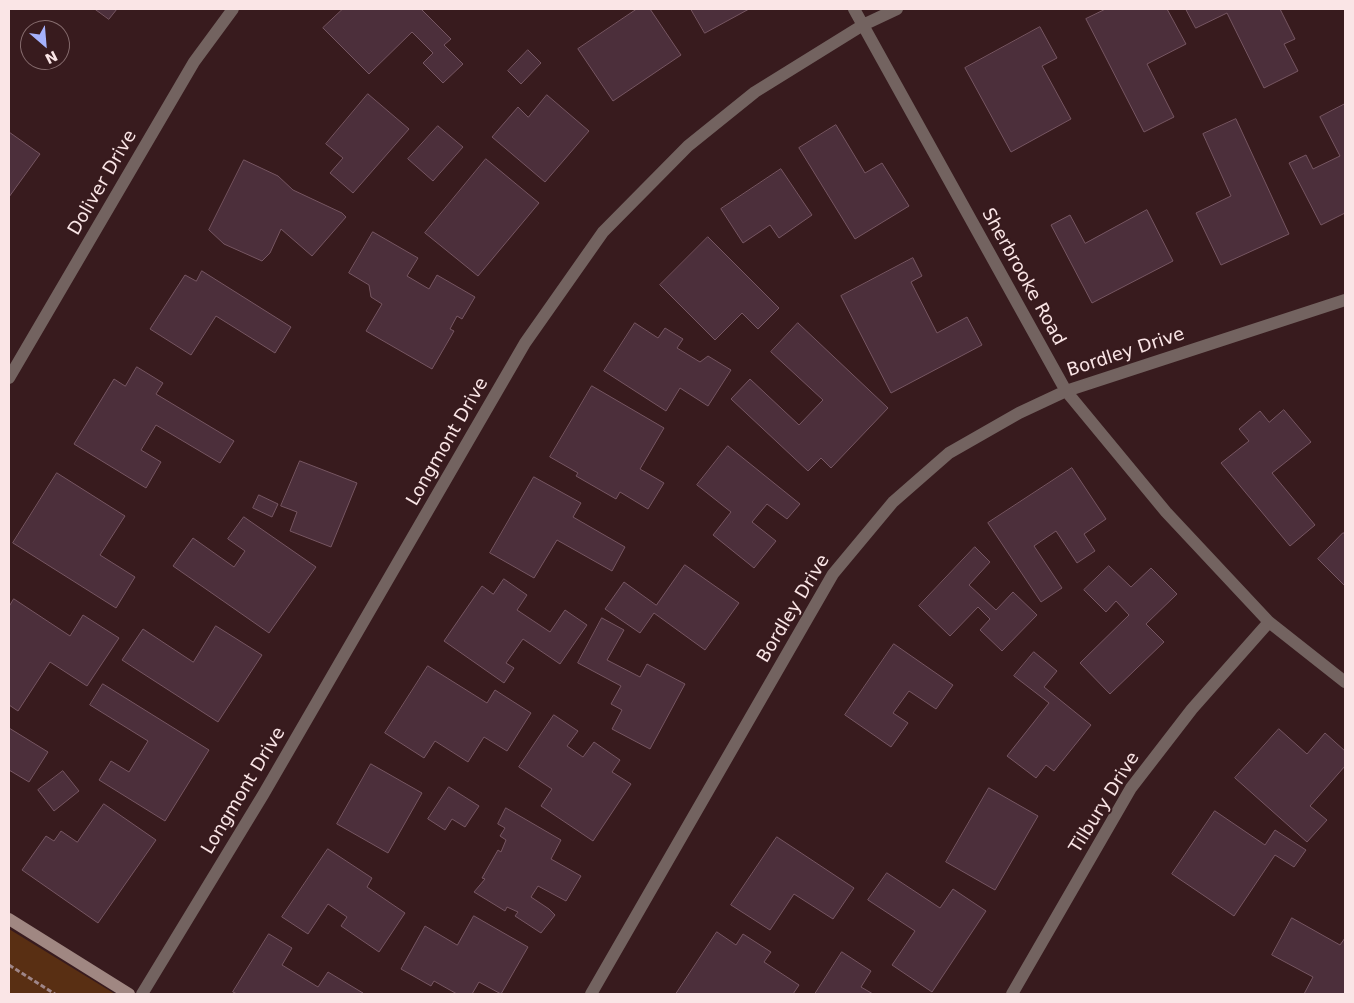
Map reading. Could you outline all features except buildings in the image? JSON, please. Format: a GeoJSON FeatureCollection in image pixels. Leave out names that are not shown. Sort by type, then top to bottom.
{"type":"FeatureCollection","features":[{"type":"Feature","properties":{"kind":"street","name":"Doliver Drive"},"geometry":{"type":"LineString","coordinates":[[9,378],[194,62],[232,9]]}},
{"type":"Feature","properties":{"kind":"street","name":"Sherbrooke Road"},"geometry":{"type":"LineString","coordinates":[[854,9],[1066,391],[1166,512],[1269,622],[1345,682]]}},
{"type":"Feature","properties":{"kind":"street","name":"Longmont Drive"},"geometry":{"type":"LineString","coordinates":[[142,994],[263,796],[526,344],[603,232],[688,146],[755,92],[863,25],[897,9]]}},
{"type":"Feature","properties":{"kind":"street","name":"Bordley Drive"},"geometry":{"type":"LineString","coordinates":[[591,994],[833,574],[893,502],[949,453],[1019,413],[1066,391],[1345,300]]}},
{"type":"Feature","properties":{"kind":"street","name":"Tilbury Drive"},"geometry":{"type":"LineString","coordinates":[[1012,994],[1131,788],[1192,709],[1269,622]]}},
{"type":"Feature","properties":{"kind":"street"},"geometry":{"type":"LineString","coordinates":[[9,919],[129,994]]}},
{"type":"Feature","properties":{"kind":"path"},"geometry":{"type":"LineString","coordinates":[[9,965],[55,994]]}},
{"type":"Feature","properties":{"kind":"shaded area"},"geometry":{"type":"Polygon","coordinates":[[[9,929],[115,994],[9,994],[9,929]]]}}]}
